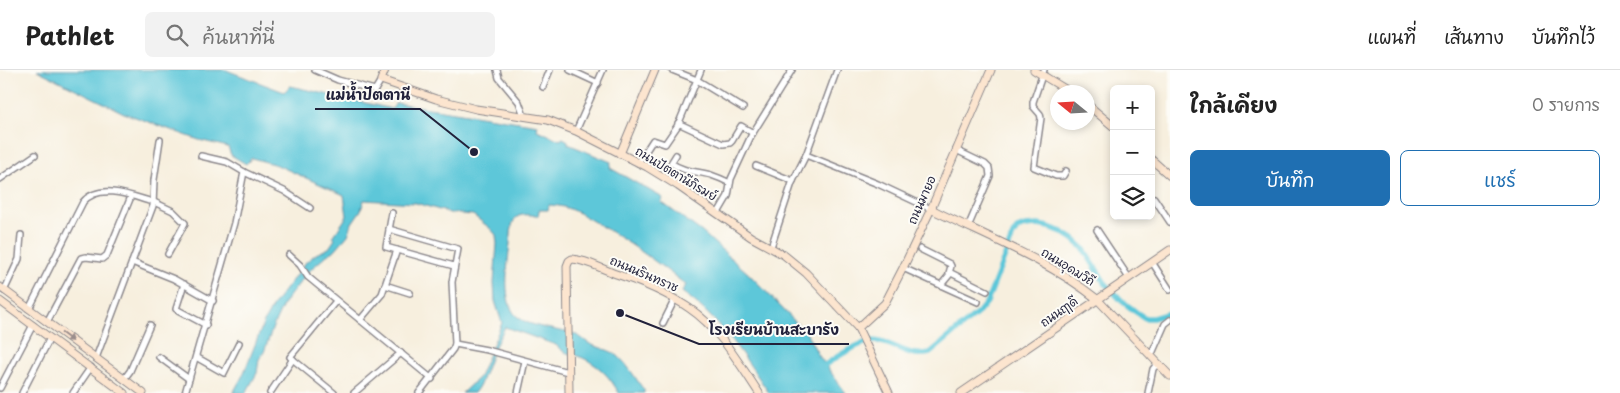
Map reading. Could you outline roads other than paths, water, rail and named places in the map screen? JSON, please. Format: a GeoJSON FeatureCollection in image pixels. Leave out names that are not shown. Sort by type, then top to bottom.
{"type":"FeatureCollection","features":[{"type":"Feature","properties":{"kind":"street"},"geometry":{"type":"LineString","coordinates":[[314,70],[338,80],[375,90],[385,70]]}},
{"type":"Feature","properties":{"kind":"street"},"geometry":{"type":"LineString","coordinates":[[497,70],[499,78],[519,102],[524,116]]}},
{"type":"Feature","properties":{"kind":"street"},"geometry":{"type":"LineString","coordinates":[[543,87],[550,70]]}},
{"type":"Feature","properties":{"kind":"street"},"geometry":{"type":"LineString","coordinates":[[570,70],[598,83]]}},
{"type":"Feature","properties":{"kind":"street"},"geometry":{"type":"LineString","coordinates":[[576,131],[603,70]]}},
{"type":"Feature","properties":{"kind":"street"},"geometry":{"type":"LineString","coordinates":[[620,154],[655,70]]}},
{"type":"Feature","properties":{"kind":"street"},"geometry":{"type":"LineString","coordinates":[[672,70],[696,80],[743,108]]}},
{"type":"Feature","properties":{"kind":"street"},"geometry":{"type":"LineString","coordinates":[[638,162],[653,140],[665,144],[678,123],[701,70]]}},
{"type":"Feature","properties":{"kind":"street"},"geometry":{"type":"LineString","coordinates":[[718,213],[728,196],[730,182],[753,132],[792,70]]}},
{"type":"Feature","properties":{"kind":"street"},"geometry":{"type":"LineString","coordinates":[[771,247],[794,181],[806,155],[837,70]]}},
{"type":"Feature","properties":{"kind":"street","name":"ถนนมายอ"},"geometry":{"type":"LineString","coordinates":[[858,328],[884,303],[903,268],[931,209],[991,70]]}},
{"type":"Feature","properties":{"kind":"street"},"geometry":{"type":"LineString","coordinates":[[1034,70],[1043,72],[1061,85]]}},
{"type":"Feature","properties":{"kind":"street"},"geometry":{"type":"LineString","coordinates":[[1043,72],[1033,102],[1033,106],[1041,118],[1034,167],[1056,176],[1063,176],[1066,171]]}},
{"type":"Feature","properties":{"kind":"street","name":"ถนนปัตตานีภิรมย์"},"geometry":{"type":"LineString","coordinates":[[381,80],[436,99],[476,109],[548,120],[576,131],[638,162],[678,186],[752,238],[784,255],[806,273],[858,328],[889,393]]}},
{"type":"Feature","properties":{"kind":"street"},"geometry":{"type":"LineString","coordinates":[[1095,111],[1110,124]]}},
{"type":"Feature","properties":{"kind":"street"},"geometry":{"type":"LineString","coordinates":[[678,123],[723,144],[730,143],[741,126],[753,132]]}},
{"type":"Feature","properties":{"kind":"street"},"geometry":{"type":"LineString","coordinates":[[96,358],[132,262],[152,201],[160,140]]}},
{"type":"Feature","properties":{"kind":"street"},"geometry":{"type":"LineString","coordinates":[[956,150],[985,164],[989,168],[990,176],[968,227]]}},
{"type":"Feature","properties":{"kind":"street"},"geometry":{"type":"LineString","coordinates":[[0,179],[35,155]]}},
{"type":"Feature","properties":{"kind":"street"},"geometry":{"type":"LineString","coordinates":[[676,155],[671,163],[674,165],[690,172],[710,174],[730,182]]}},
{"type":"Feature","properties":{"kind":"street"},"geometry":{"type":"LineString","coordinates":[[806,155],[878,184],[931,209]]}},
{"type":"Feature","properties":{"kind":"street"},"geometry":{"type":"LineString","coordinates":[[201,156],[226,162],[284,192],[310,208]]}},
{"type":"Feature","properties":{"kind":"street"},"geometry":{"type":"LineString","coordinates":[[1155,163],[1170,176]]}},
{"type":"Feature","properties":{"kind":"street"},"geometry":{"type":"LineString","coordinates":[[756,166],[794,181]]}},
{"type":"Feature","properties":{"kind":"street"},"geometry":{"type":"LineString","coordinates":[[185,393],[234,223],[244,172]]}},
{"type":"Feature","properties":{"kind":"street"},"geometry":{"type":"LineString","coordinates":[[29,309],[87,197],[98,193],[112,192],[152,201],[173,211],[185,223],[168,254]]}},
{"type":"Feature","properties":{"kind":"street"},"geometry":{"type":"LineString","coordinates":[[47,322],[82,258],[86,256],[97,259],[106,257],[130,199]]}},
{"type":"Feature","properties":{"kind":"street"},"geometry":{"type":"LineString","coordinates":[[1155,200],[1170,222]]}},
{"type":"Feature","properties":{"kind":"street","name":"ถนนอุดมวิถี"},"geometry":{"type":"LineString","coordinates":[[931,209],[1045,264],[1086,290],[1097,299],[1170,376]]}},
{"type":"Feature","properties":{"kind":"street"},"geometry":{"type":"LineString","coordinates":[[392,214],[386,247],[454,266]]}},
{"type":"Feature","properties":{"kind":"street"},"geometry":{"type":"LineString","coordinates":[[389,230],[458,249],[452,282],[455,344],[432,379],[420,393]]}},
{"type":"Feature","properties":{"kind":"street"},"geometry":{"type":"LineString","coordinates":[[1097,230],[1129,278]]}},
{"type":"Feature","properties":{"kind":"street"},"geometry":{"type":"LineString","coordinates":[[21,235],[19,259],[2,289],[143,393]]}},
{"type":"Feature","properties":{"kind":"street"},"geometry":{"type":"LineString","coordinates":[[360,320],[382,294],[396,250]]}},
{"type":"Feature","properties":{"kind":"street"},"geometry":{"type":"LineString","coordinates":[[920,250],[950,264],[949,273],[941,285]]}},
{"type":"Feature","properties":{"kind":"street","name":"ถนนฤๅดี"},"geometry":{"type":"LineString","coordinates":[[961,393],[1170,250]]}},
{"type":"Feature","properties":{"kind":"street"},"geometry":{"type":"LineString","coordinates":[[289,255],[300,265],[308,277],[432,379]]}},
{"type":"Feature","properties":{"kind":"street","name":"ถนนนรินทราช"},"geometry":{"type":"LineString","coordinates":[[568,372],[567,266],[569,261],[576,259],[629,278],[675,299],[702,318],[740,363],[755,391]]}},
{"type":"Feature","properties":{"kind":"street"},"geometry":{"type":"LineString","coordinates":[[132,262],[184,284],[213,301]]}},
{"type":"Feature","properties":{"kind":"street"},"geometry":{"type":"LineString","coordinates":[[1152,262],[1170,290]]}},
{"type":"Feature","properties":{"kind":"street"},"geometry":{"type":"LineString","coordinates":[[903,268],[978,302]]}},
{"type":"Feature","properties":{"kind":"street"},"geometry":{"type":"LineString","coordinates":[[949,273],[987,292]]}},
{"type":"Feature","properties":{"kind":"street"},"geometry":{"type":"LineString","coordinates":[[184,284],[176,309],[206,325]]}},
{"type":"Feature","properties":{"kind":"street"},"geometry":{"type":"LineString","coordinates":[[385,286],[410,292]]}},
{"type":"Feature","properties":{"kind":"street"},"geometry":{"type":"LineString","coordinates":[[663,323],[675,299]]}},
{"type":"Feature","properties":{"kind":"street"},"geometry":{"type":"LineString","coordinates":[[0,301],[124,393]]}},
{"type":"Feature","properties":{"kind":"street"},"geometry":{"type":"LineString","coordinates":[[270,393],[292,358],[336,301]]}},
{"type":"Feature","properties":{"kind":"street"},"geometry":{"type":"LineString","coordinates":[[15,312],[21,303]]}},
{"type":"Feature","properties":{"kind":"street"},"geometry":{"type":"LineString","coordinates":[[1151,356],[1165,324],[1170,320]]}},
{"type":"Feature","properties":{"kind":"street"},"geometry":{"type":"LineString","coordinates":[[124,379],[130,371],[150,324]]}},
{"type":"Feature","properties":{"kind":"street"},"geometry":{"type":"LineString","coordinates":[[0,388],[33,325]]}},
{"type":"Feature","properties":{"kind":"street"},"geometry":{"type":"LineString","coordinates":[[22,393],[50,338]]}},
{"type":"Feature","properties":{"kind":"street"},"geometry":{"type":"LineString","coordinates":[[196,357],[224,373],[239,343]]}},
{"type":"Feature","properties":{"kind":"street"},"geometry":{"type":"LineString","coordinates":[[455,344],[487,350],[568,372],[570,393]]}},
{"type":"Feature","properties":{"kind":"street"},"geometry":{"type":"LineString","coordinates":[[354,393],[400,353]]}},
{"type":"Feature","properties":{"kind":"street"},"geometry":{"type":"LineString","coordinates":[[159,356],[189,379]]}},
{"type":"Feature","properties":{"kind":"street"},"geometry":{"type":"LineString","coordinates":[[292,358],[334,393]]}},
{"type":"Feature","properties":{"kind":"street"},"geometry":{"type":"LineString","coordinates":[[518,393],[525,361]]}},
{"type":"Feature","properties":{"kind":"street"},"geometry":{"type":"LineString","coordinates":[[1148,393],[1153,370],[1158,363]]}},
{"type":"Feature","properties":{"kind":"street"},"geometry":{"type":"LineString","coordinates":[[72,393],[91,367]]}},
{"type":"Feature","properties":{"kind":"water"},"geometry":{"type":"Polygon","coordinates":[[[37,70],[226,70],[284,92],[290,86],[392,109],[396,103],[538,125],[537,130],[560,140],[563,138],[568,141],[568,144],[611,162],[610,168],[663,198],[661,202],[702,232],[750,275],[807,334],[819,356],[846,393],[769,393],[730,338],[708,314],[682,292],[686,285],[631,244],[585,216],[568,208],[549,205],[548,210],[539,210],[538,216],[522,215],[518,216],[513,222],[507,283],[507,293],[512,310],[516,316],[531,324],[574,334],[590,344],[615,354],[629,368],[644,390],[644,393],[619,393],[606,374],[587,360],[567,353],[556,345],[505,327],[494,348],[480,385],[474,393],[462,393],[479,377],[502,323],[495,301],[496,235],[473,215],[450,213],[416,203],[364,200],[348,235],[334,251],[308,272],[284,303],[264,352],[259,359],[257,373],[246,393],[233,393],[243,375],[264,322],[274,304],[306,262],[316,254],[329,248],[335,239],[333,237],[347,216],[344,195],[277,165],[252,158],[246,164],[231,155],[228,147],[199,140],[124,113],[37,70]]]}},
{"type":"Feature","properties":{"kind":"waterway"},"geometry":{"type":"LineString","coordinates":[[820,368],[853,348],[873,341],[914,354],[930,353],[979,312],[987,302],[1013,235],[1017,229],[1025,226],[1038,225],[1049,227],[1073,239],[1083,248],[1105,283],[1122,301],[1145,318],[1153,318],[1170,313]]}},
{"type":"Feature","properties":{"kind":"place","name":"แม่น้ำปัตตานี"},"geometry":{"type":"Point","coordinates":[474,152]}},
{"type":"Feature","properties":{"kind":"place","name":"โรงเรียนบ้านสะบารัง"},"geometry":{"type":"Point","coordinates":[620,313]}}]}
